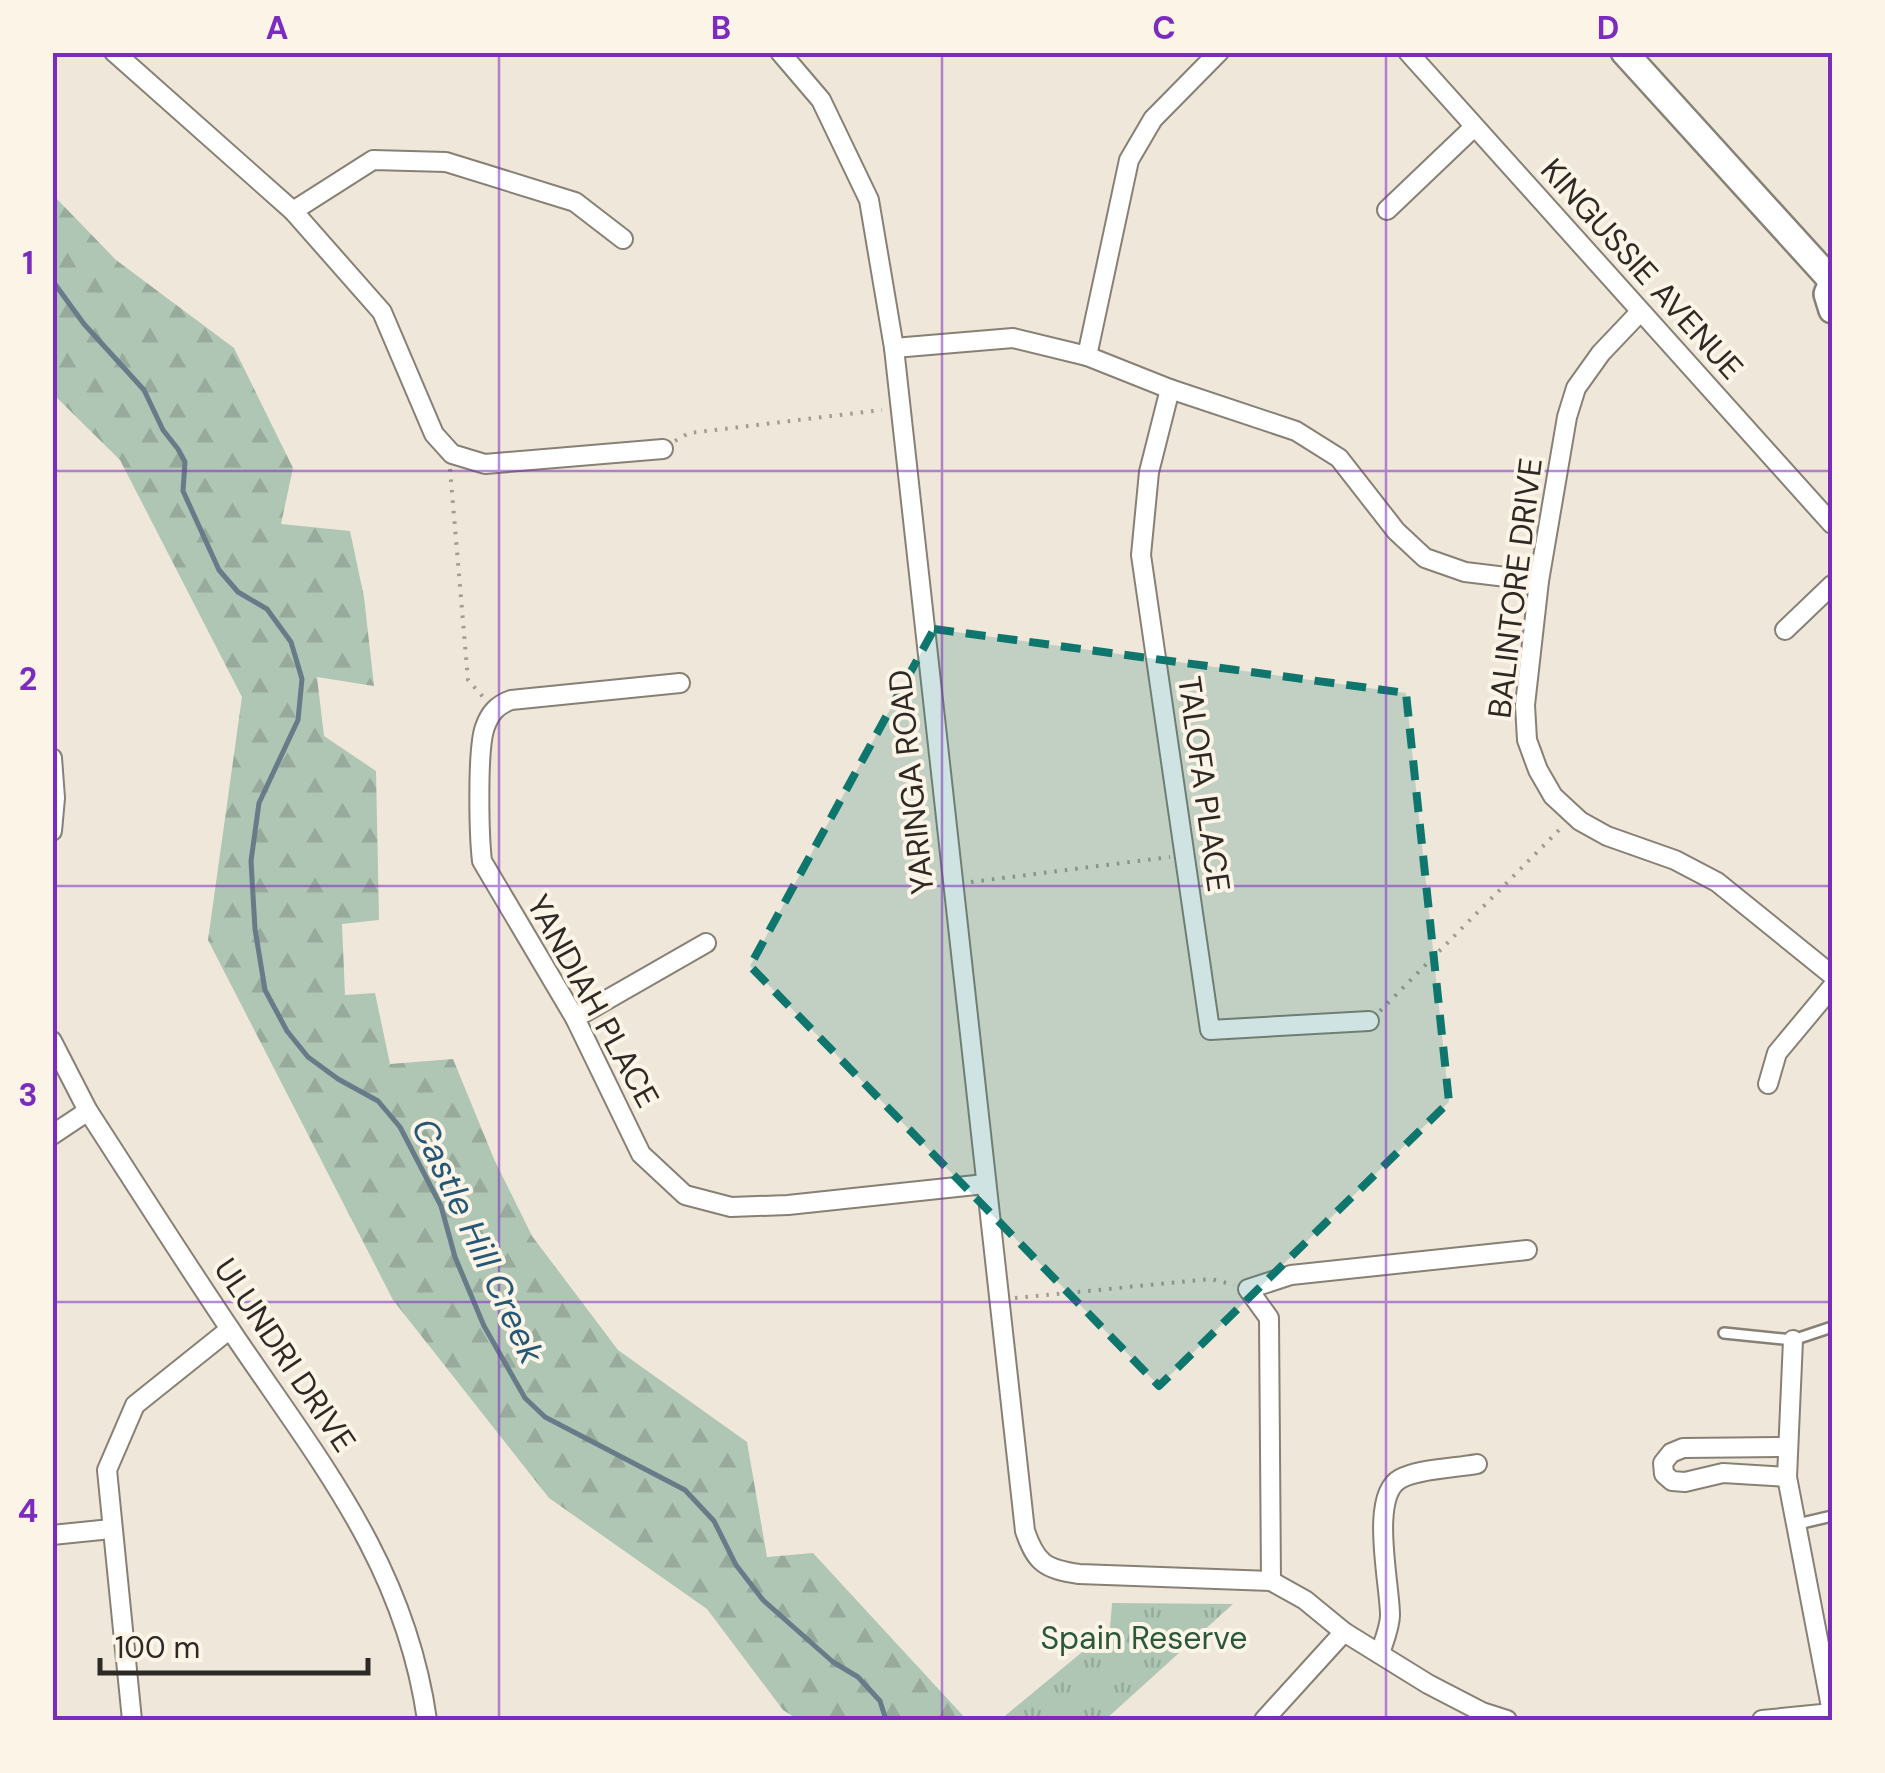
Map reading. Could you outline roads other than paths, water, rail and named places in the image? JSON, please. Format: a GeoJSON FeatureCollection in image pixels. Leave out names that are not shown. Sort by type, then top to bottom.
{"type":"FeatureCollection","features":[{"type":"Feature","properties":{"kind":"main road"},"geometry":{"type":"LineString","coordinates":[[1624,52],[1832,282],[1827,294],[1832,310]]}},
{"type":"Feature","properties":{"kind":"street"},"geometry":{"type":"LineString","coordinates":[[114,52],[293,211],[382,312],[434,434],[452,454],[485,464],[662,448]]}},
{"type":"Feature","properties":{"kind":"street","name":"YARINGA ROAD"},"geometry":{"type":"LineString","coordinates":[[780,52],[821,100],[869,200],[894,348],[1024,1531],[1033,1555],[1053,1570],[1271,1581]]}},
{"type":"Feature","properties":{"kind":"street"},"geometry":{"type":"LineString","coordinates":[[1087,356],[1129,160],[1153,118],[1219,52]]}},
{"type":"Feature","properties":{"kind":"street","name":"KINGUSSIE AVENUE"},"geometry":{"type":"LineString","coordinates":[[1408,52],[1832,524]]}},
{"type":"Feature","properties":{"kind":"street"},"geometry":{"type":"LineString","coordinates":[[1387,210],[1474,127]]}},
{"type":"Feature","properties":{"kind":"street"},"geometry":{"type":"LineString","coordinates":[[293,211],[373,160],[446,162],[575,202],[623,239]]}},
{"type":"Feature","properties":{"kind":"street","name":"BALINTORE DRIVE"},"geometry":{"type":"LineString","coordinates":[[1640,312],[1601,353],[1576,388],[1567,418],[1539,581],[1526,705],[1528,740],[1538,770],[1553,796],[1574,816],[1607,836],[1675,860],[1717,882],[1832,975]]}},
{"type":"Feature","properties":{"kind":"street"},"geometry":{"type":"LineString","coordinates":[[894,348],[1013,338],[1087,356],[1296,432],[1339,458],[1396,531],[1424,558],[1465,572],[1539,581]]}},
{"type":"Feature","properties":{"kind":"street","name":"TALOFA PLACE"},"geometry":{"type":"LineString","coordinates":[[1170,389],[1149,472],[1141,555],[1210,1030],[1369,1021]]}},
{"type":"Feature","properties":{"kind":"street"},"geometry":{"type":"LineString","coordinates":[[1785,630],[1832,585]]}},
{"type":"Feature","properties":{"kind":"street","name":"YANDIAH PLACE"},"geometry":{"type":"LineString","coordinates":[[680,683],[511,700],[494,708],[483,730],[482,861],[576,1018],[641,1154],[685,1195],[731,1207],[788,1205],[985,1184]]}},
{"type":"Feature","properties":{"kind":"street"},"geometry":{"type":"LineString","coordinates":[[52,758],[52,831]]}},
{"type":"Feature","properties":{"kind":"street"},"geometry":{"type":"LineString","coordinates":[[576,1018],[706,944]]}},
{"type":"Feature","properties":{"kind":"street"},"geometry":{"type":"LineString","coordinates":[[1768,1084],[1777,1053],[1832,987]]}},
{"type":"Feature","properties":{"kind":"street","name":"ULUNDRI DRIVE"},"geometry":{"type":"LineString","coordinates":[[52,1041],[88,1110],[370,1540],[403,1618],[427,1720]]}},
{"type":"Feature","properties":{"kind":"street"},"geometry":{"type":"LineString","coordinates":[[52,1135],[88,1110]]}},
{"type":"Feature","properties":{"kind":"street"},"geometry":{"type":"LineString","coordinates":[[1507,1720],[1441,1691],[1344,1632],[1305,1600],[1271,1581],[1270,1318],[1248,1289],[1291,1275],[1527,1250]]}},
{"type":"Feature","properties":{"kind":"street"},"geometry":{"type":"LineString","coordinates":[[132,1720],[107,1470],[135,1405],[230,1330]]}},
{"type":"Feature","properties":{"kind":"street"},"geometry":{"type":"LineString","coordinates":[[1762,1720],[1832,1713],[1787,1478],[1793,1340]]}},
{"type":"Feature","properties":{"kind":"street"},"geometry":{"type":"LineString","coordinates":[[1787,1447],[1684,1448],[1670,1453],[1663,1463],[1664,1474],[1672,1482],[1724,1472],[1787,1478]]}},
{"type":"Feature","properties":{"kind":"street"},"geometry":{"type":"LineString","coordinates":[[1380,1653],[1390,1620],[1383,1518],[1386,1495],[1395,1481],[1410,1474],[1477,1464]]}},
{"type":"Feature","properties":{"kind":"street"},"geometry":{"type":"LineString","coordinates":[[52,1535],[112,1529]]}},
{"type":"Feature","properties":{"kind":"street"},"geometry":{"type":"LineString","coordinates":[[1264,1720],[1344,1632]]}},
{"type":"Feature","properties":{"kind":"lane"},"geometry":{"type":"LineString","coordinates":[[1724,1333],[1793,1340],[1832,1326]]}},
{"type":"Feature","properties":{"kind":"lane"},"geometry":{"type":"LineString","coordinates":[[1798,1524],[1832,1516]]}},
{"type":"Feature","properties":{"kind":"waterway","name":"Castle Hill Creek"},"geometry":{"type":"LineString","coordinates":[[52,280],[84,324],[144,390],[163,430],[178,449],[185,462],[183,491],[219,570],[238,592],[267,609],[291,642],[302,679],[298,720],[259,803],[251,861],[255,929],[265,990],[287,1031],[308,1057],[378,1101],[400,1127],[441,1206],[455,1257],[484,1326],[525,1398],[545,1417],[685,1490],[714,1521],[736,1565],[763,1600],[833,1662],[858,1677],[880,1701],[886,1720]]}},
{"type":"Feature","properties":{"kind":"park label","name":"Spain Reserve"},"geometry":{"type":"Point","coordinates":[1144,1638]}}]}
